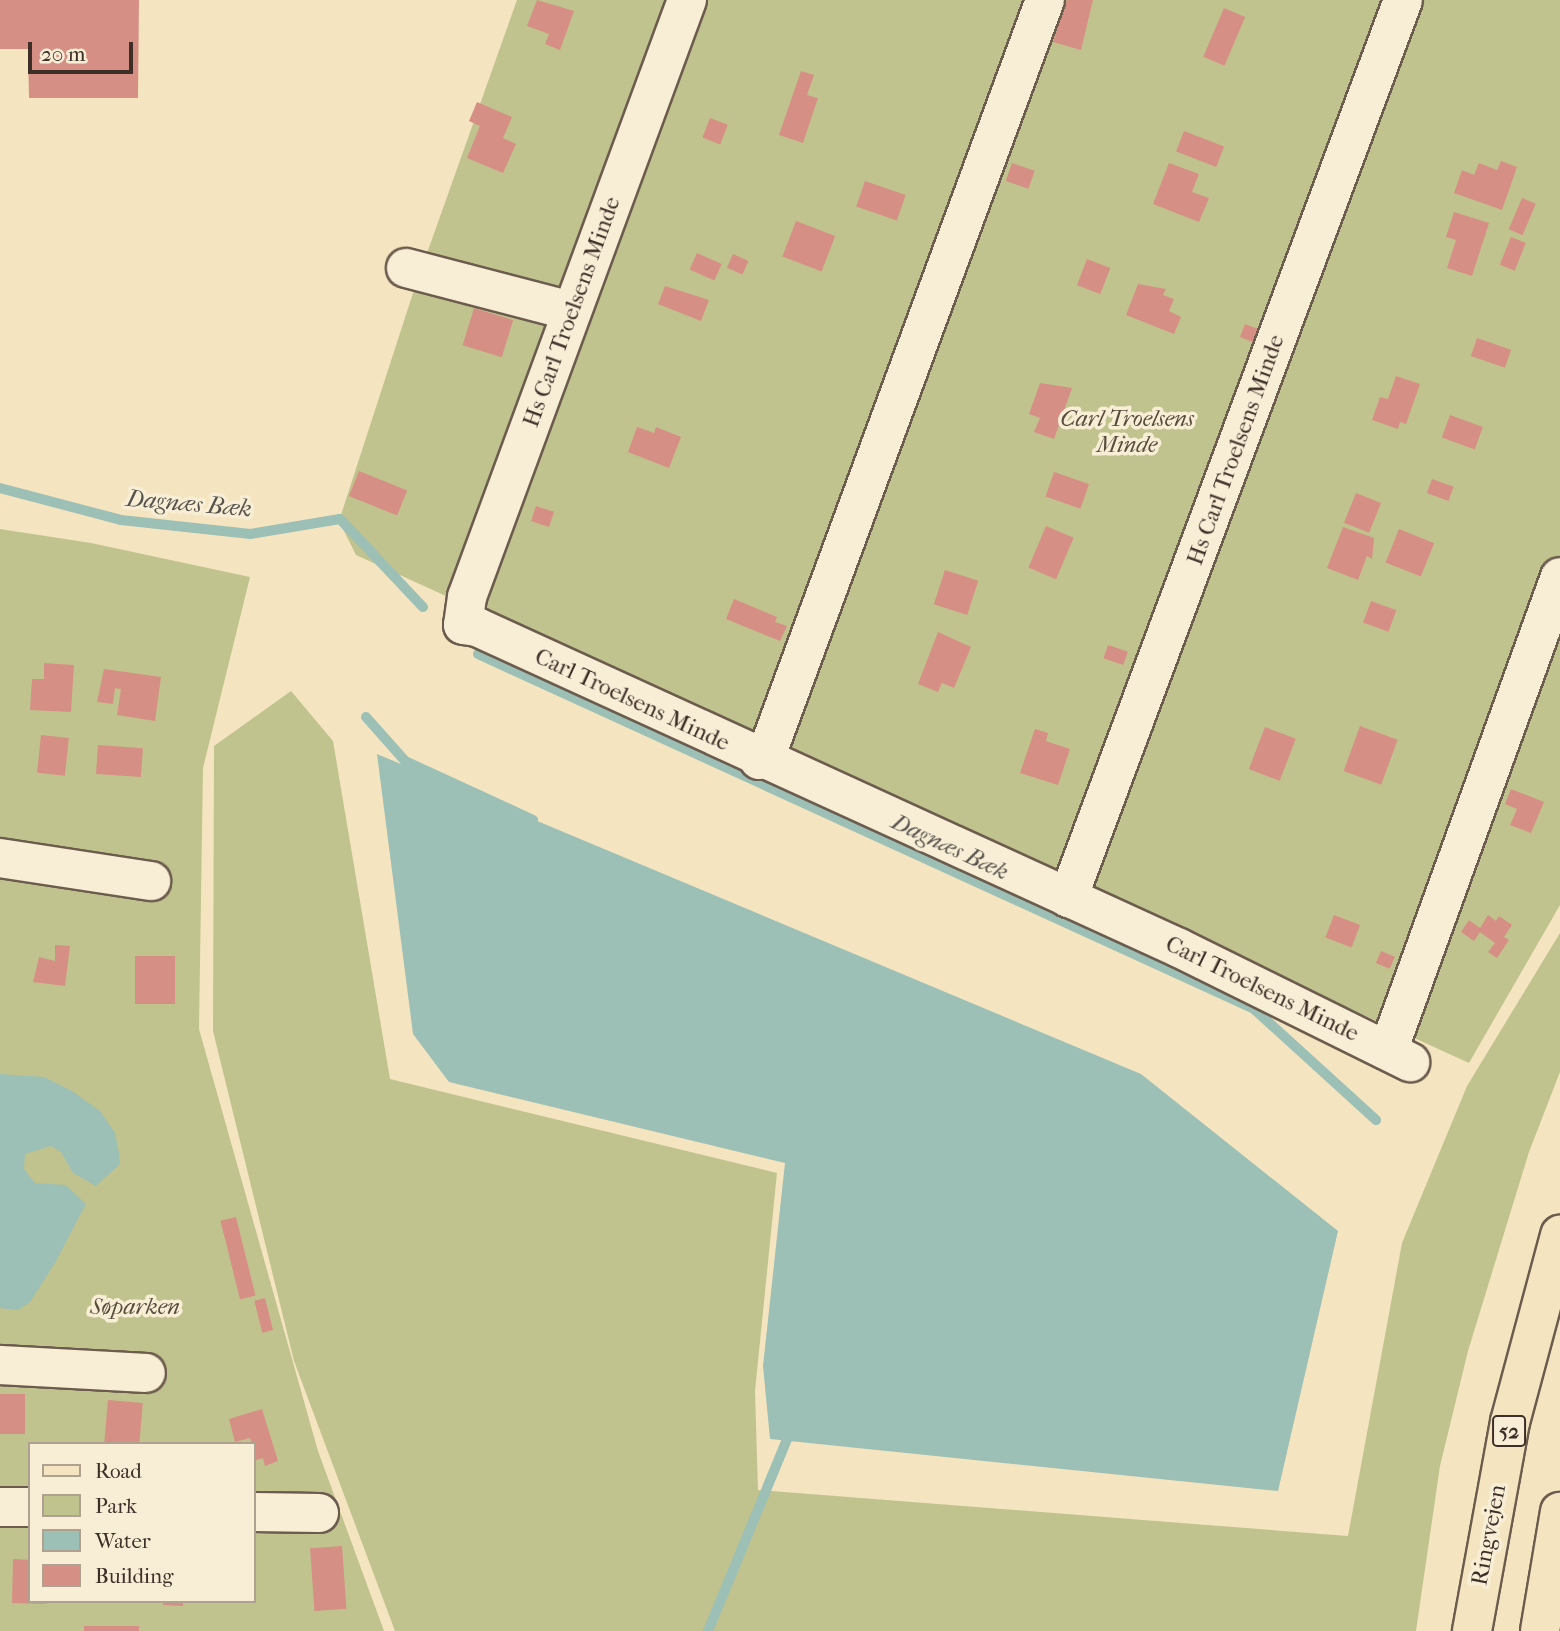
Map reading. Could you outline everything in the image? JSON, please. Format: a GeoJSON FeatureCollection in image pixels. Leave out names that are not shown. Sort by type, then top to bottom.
{"type":"FeatureCollection","features":[{"type":"Feature","properties":{"kind":"main road","name":"Ringvejen"},"geometry":{"type":"LineString","coordinates":[[1472,1631],[1510,1422],[1560,1235]]}},
{"type":"Feature","properties":{"kind":"main road"},"geometry":{"type":"LineString","coordinates":[[1540,1631],[1560,1512]]}},
{"type":"Feature","properties":{"kind":"lane","name":"Hs Carl Troelsens Minde"},"geometry":{"type":"LineString","coordinates":[[463,625],[467,597],[687,0]]}},
{"type":"Feature","properties":{"kind":"lane"},"geometry":{"type":"LineString","coordinates":[[759,760],[771,744],[1045,0]]}},
{"type":"Feature","properties":{"kind":"lane","name":"Hs Carl Troelsens Minde"},"geometry":{"type":"LineString","coordinates":[[1068,898],[1403,0]]}},
{"type":"Feature","properties":{"kind":"lane"},"geometry":{"type":"LineString","coordinates":[[406,268],[571,311]]}},
{"type":"Feature","properties":{"kind":"lane","name":"Carl Troelsens Minde"},"geometry":{"type":"LineString","coordinates":[[463,625],[477,627],[759,760],[1068,898],[1399,1056],[1560,577]]}},
{"type":"Feature","properties":{"kind":"lane"},"geometry":{"type":"LineString","coordinates":[[0,858],[151,881]]}},
{"type":"Feature","properties":{"kind":"lane"},"geometry":{"type":"LineString","coordinates":[[0,1364],[146,1373]]}},
{"type":"Feature","properties":{"kind":"lane"},"geometry":{"type":"LineString","coordinates":[[0,1507],[28,1507]]}},
{"type":"Feature","properties":{"kind":"lane"},"geometry":{"type":"LineString","coordinates":[[256,1512],[319,1513]]}},
{"type":"Feature","properties":{"kind":"green space","name":"Carl Troelsens Minde"},"geometry":{"type":"Polygon","coordinates":[[[517,0],[1560,0],[1560,905],[1469,1063],[356,555],[339,521],[415,287],[517,0]]]}},
{"type":"Feature","properties":{"kind":"green space","name":"Søparken"},"geometry":{"type":"Polygon","coordinates":[[[0,529],[91,543],[250,577],[203,768],[199,1029],[318,1451],[384,1631],[0,1631],[0,529]]]}},
{"type":"Feature","properties":{"kind":"green space"},"geometry":{"type":"Polygon","coordinates":[[[291,691],[333,741],[390,1079],[777,1173],[755,1391],[758,1490],[1348,1536],[1402,1243],[1467,1086],[1560,933],[1560,1072],[1529,1152],[1468,1351],[1440,1466],[1416,1631],[395,1631],[294,1361],[213,1031],[214,746],[291,691]]]}},
{"type":"Feature","properties":{"kind":"water"},"geometry":{"type":"Polygon","coordinates":[[[377,754],[1141,1074],[1338,1231],[1278,1491],[770,1439],[763,1366],[785,1163],[449,1082],[413,1034],[377,754]]]}},
{"type":"Feature","properties":{"kind":"water"},"geometry":{"type":"Polygon","coordinates":[[[0,1074],[44,1077],[72,1091],[100,1111],[115,1133],[120,1164],[96,1186],[73,1173],[61,1152],[51,1146],[25,1154],[24,1169],[35,1183],[66,1185],[86,1204],[55,1263],[30,1302],[18,1310],[0,1308],[0,1074]]]}},
{"type":"Feature","properties":{"kind":"building"},"geometry":{"type":"Polygon","coordinates":[[[0,0],[139,0],[138,98],[29,98],[28,49],[0,49],[0,0]]]}},
{"type":"Feature","properties":{"kind":"building"},"geometry":{"type":"Polygon","coordinates":[[[537,0],[574,11],[560,50],[545,44],[549,34],[527,26],[537,0]]]}},
{"type":"Feature","properties":{"kind":"building"},"geometry":{"type":"Polygon","coordinates":[[[1067,0],[1093,0],[1081,50],[1053,42],[1067,0]]]}},
{"type":"Feature","properties":{"kind":"building"},"geometry":{"type":"Polygon","coordinates":[[[1224,8],[1245,17],[1224,66],[1203,57],[1224,8]]]}},
{"type":"Feature","properties":{"kind":"building"},"geometry":{"type":"Polygon","coordinates":[[[801,71],[814,75],[807,95],[818,98],[803,143],[779,135],[801,71]]]}},
{"type":"Feature","properties":{"kind":"building"},"geometry":{"type":"Polygon","coordinates":[[[477,102],[512,117],[503,138],[516,144],[503,173],[467,158],[480,126],[469,121],[477,102]]]}},
{"type":"Feature","properties":{"kind":"building"},"geometry":{"type":"Polygon","coordinates":[[[710,118],[728,125],[720,144],[702,138],[710,118]]]}},
{"type":"Feature","properties":{"kind":"building"},"geometry":{"type":"Polygon","coordinates":[[[1184,131],[1224,146],[1216,167],[1176,152],[1184,131]]]}},
{"type":"Feature","properties":{"kind":"building"},"geometry":{"type":"Polygon","coordinates":[[[1501,161],[1517,167],[1502,210],[1454,193],[1462,170],[1474,175],[1479,163],[1497,170],[1501,161]]]}},
{"type":"Feature","properties":{"kind":"building"},"geometry":{"type":"Polygon","coordinates":[[[1012,163],[1035,171],[1029,189],[1006,181],[1012,163]]]}},
{"type":"Feature","properties":{"kind":"building"},"geometry":{"type":"Polygon","coordinates":[[[1169,163],[1199,174],[1192,192],[1209,198],[1199,222],[1153,204],[1169,163]]]}},
{"type":"Feature","properties":{"kind":"building"},"geometry":{"type":"Polygon","coordinates":[[[865,181],[906,195],[897,221],[856,207],[865,181]]]}},
{"type":"Feature","properties":{"kind":"building"},"geometry":{"type":"Polygon","coordinates":[[[1522,198],[1536,204],[1523,235],[1509,229],[1522,198]]]}},
{"type":"Feature","properties":{"kind":"building"},"geometry":{"type":"Polygon","coordinates":[[[1454,212],[1489,223],[1472,276],[1447,268],[1456,240],[1446,237],[1454,212]]]}},
{"type":"Feature","properties":{"kind":"building"},"geometry":{"type":"Polygon","coordinates":[[[796,221],[835,236],[822,272],[782,256],[796,221]]]}},
{"type":"Feature","properties":{"kind":"building"},"geometry":{"type":"Polygon","coordinates":[[[1511,237],[1526,243],[1515,271],[1500,265],[1511,237]]]}},
{"type":"Feature","properties":{"kind":"building"},"geometry":{"type":"Polygon","coordinates":[[[697,253],[722,264],[714,280],[690,269],[697,253]]]}},
{"type":"Feature","properties":{"kind":"building"},"geometry":{"type":"Polygon","coordinates":[[[733,254],[749,261],[742,275],[727,268],[733,254]]]}},
{"type":"Feature","properties":{"kind":"building"},"geometry":{"type":"Polygon","coordinates":[[[1087,259],[1110,268],[1100,294],[1077,285],[1087,259]]]}},
{"type":"Feature","properties":{"kind":"building"},"geometry":{"type":"Polygon","coordinates":[[[1138,284],[1166,289],[1163,295],[1174,299],[1169,311],[1181,317],[1174,334],[1126,315],[1138,284]]]}},
{"type":"Feature","properties":{"kind":"building"},"geometry":{"type":"Polygon","coordinates":[[[665,286],[709,300],[701,321],[658,304],[665,286]]]}},
{"type":"Feature","properties":{"kind":"building"},"geometry":{"type":"Polygon","coordinates":[[[474,308],[513,320],[502,357],[463,345],[474,308]]]}},
{"type":"Feature","properties":{"kind":"building"},"geometry":{"type":"Polygon","coordinates":[[[1245,324],[1261,330],[1256,343],[1240,337],[1245,324]]]}},
{"type":"Feature","properties":{"kind":"building"},"geometry":{"type":"Polygon","coordinates":[[[1477,338],[1511,350],[1505,368],[1471,356],[1477,338]]]}},
{"type":"Feature","properties":{"kind":"building"},"geometry":{"type":"Polygon","coordinates":[[[1396,376],[1420,384],[1406,424],[1400,422],[1398,429],[1372,420],[1380,397],[1388,399],[1396,376]]]}},
{"type":"Feature","properties":{"kind":"building"},"geometry":{"type":"Polygon","coordinates":[[[1040,383],[1072,388],[1054,439],[1034,432],[1040,418],[1029,414],[1040,383]]]}},
{"type":"Feature","properties":{"kind":"building"},"geometry":{"type":"Polygon","coordinates":[[[1450,415],[1483,427],[1475,450],[1442,438],[1450,415]]]}},
{"type":"Feature","properties":{"kind":"building"},"geometry":{"type":"Polygon","coordinates":[[[637,427],[654,433],[656,427],[681,437],[669,468],[628,452],[637,427]]]}},
{"type":"Feature","properties":{"kind":"building"},"geometry":{"type":"Polygon","coordinates":[[[359,471],[407,490],[397,516],[349,496],[359,471]]]}},
{"type":"Feature","properties":{"kind":"building"},"geometry":{"type":"Polygon","coordinates":[[[1054,472],[1089,484],[1081,509],[1046,497],[1054,472]]]}},
{"type":"Feature","properties":{"kind":"building"},"geometry":{"type":"Polygon","coordinates":[[[1432,479],[1454,487],[1448,501],[1427,493],[1432,479]]]}},
{"type":"Feature","properties":{"kind":"building"},"geometry":{"type":"Polygon","coordinates":[[[1356,493],[1381,503],[1369,533],[1344,523],[1356,493]]]}},
{"type":"Feature","properties":{"kind":"building"},"geometry":{"type":"Polygon","coordinates":[[[536,506],[554,512],[549,527],[531,521],[536,506]]]}},
{"type":"Feature","properties":{"kind":"building"},"geometry":{"type":"Polygon","coordinates":[[[1046,526],[1074,538],[1056,579],[1028,567],[1046,526]]]}},
{"type":"Feature","properties":{"kind":"building"},"geometry":{"type":"Polygon","coordinates":[[[1343,527],[1374,538],[1372,559],[1367,556],[1358,580],[1327,568],[1343,527]]]}},
{"type":"Feature","properties":{"kind":"building"},"geometry":{"type":"Polygon","coordinates":[[[1399,529],[1434,543],[1421,577],[1386,562],[1399,529]]]}},
{"type":"Feature","properties":{"kind":"building"},"geometry":{"type":"Polygon","coordinates":[[[945,570],[978,581],[967,615],[934,604],[945,570]]]}},
{"type":"Feature","properties":{"kind":"building"},"geometry":{"type":"Polygon","coordinates":[[[734,599],[777,617],[775,622],[787,626],[780,641],[726,619],[734,599]]]}},
{"type":"Feature","properties":{"kind":"building"},"geometry":{"type":"Polygon","coordinates":[[[1371,601],[1396,610],[1389,632],[1363,623],[1371,601]]]}},
{"type":"Feature","properties":{"kind":"building"},"geometry":{"type":"Polygon","coordinates":[[[938,632],[971,647],[954,688],[942,683],[938,692],[918,684],[938,632]]]}},
{"type":"Feature","properties":{"kind":"building"},"geometry":{"type":"Polygon","coordinates":[[[1108,645],[1128,652],[1123,665],[1103,658],[1108,645]]]}},
{"type":"Feature","properties":{"kind":"building"},"geometry":{"type":"Polygon","coordinates":[[[44,663],[74,665],[71,712],[30,710],[32,679],[44,679],[44,663]]]}},
{"type":"Feature","properties":{"kind":"building"},"geometry":{"type":"Polygon","coordinates":[[[104,669],[161,677],[155,721],[117,715],[121,689],[115,688],[113,704],[97,702],[104,669]]]}},
{"type":"Feature","properties":{"kind":"building"},"geometry":{"type":"Polygon","coordinates":[[[1360,726],[1398,740],[1381,785],[1344,771],[1360,726]]]}},
{"type":"Feature","properties":{"kind":"building"},"geometry":{"type":"Polygon","coordinates":[[[1265,727],[1296,739],[1280,781],[1249,769],[1265,727]]]}},
{"type":"Feature","properties":{"kind":"building"},"geometry":{"type":"Polygon","coordinates":[[[1035,729],[1048,733],[1046,741],[1070,749],[1058,785],[1020,773],[1035,729]]]}},
{"type":"Feature","properties":{"kind":"building"},"geometry":{"type":"Polygon","coordinates":[[[41,735],[69,738],[65,776],[37,773],[41,735]]]}},
{"type":"Feature","properties":{"kind":"building"},"geometry":{"type":"Polygon","coordinates":[[[98,745],[143,748],[141,777],[96,774],[98,745]]]}},
{"type":"Feature","properties":{"kind":"building"},"geometry":{"type":"Polygon","coordinates":[[[1511,789],[1544,802],[1531,833],[1510,825],[1517,809],[1505,804],[1511,789]]]}},
{"type":"Feature","properties":{"kind":"building"},"geometry":{"type":"Polygon","coordinates":[[[1334,915],[1360,925],[1352,947],[1325,937],[1334,915]]]}},
{"type":"Feature","properties":{"kind":"building"},"geometry":{"type":"Polygon","coordinates":[[[1488,915],[1496,921],[1499,916],[1512,925],[1504,937],[1509,940],[1497,958],[1488,952],[1495,943],[1480,932],[1474,941],[1461,932],[1469,920],[1480,928],[1488,915]]]}},
{"type":"Feature","properties":{"kind":"building"},"geometry":{"type":"Polygon","coordinates":[[[55,945],[70,946],[65,986],[33,982],[39,957],[55,961],[55,945]]]}},
{"type":"Feature","properties":{"kind":"building"},"geometry":{"type":"Polygon","coordinates":[[[1381,951],[1395,957],[1390,969],[1376,963],[1381,951]]]}},
{"type":"Feature","properties":{"kind":"building"},"geometry":{"type":"Polygon","coordinates":[[[135,956],[175,956],[175,1004],[135,1004],[135,956]]]}},
{"type":"Feature","properties":{"kind":"building"},"geometry":{"type":"Polygon","coordinates":[[[236,1217],[256,1296],[240,1299],[220,1221],[236,1217]]]}},
{"type":"Feature","properties":{"kind":"building"},"geometry":{"type":"Polygon","coordinates":[[[265,1298],[273,1330],[262,1333],[254,1301],[265,1298]]]}},
{"type":"Feature","properties":{"kind":"building"},"geometry":{"type":"Polygon","coordinates":[[[0,1394],[25,1394],[25,1434],[0,1434],[0,1394]]]}},
{"type":"Feature","properties":{"kind":"building"},"geometry":{"type":"Polygon","coordinates":[[[108,1400],[143,1403],[139,1442],[104,1442],[108,1400]]]}},
{"type":"Feature","properties":{"kind":"building"},"geometry":{"type":"Polygon","coordinates":[[[262,1409],[278,1461],[265,1466],[263,1458],[256,1460],[256,1442],[251,1442],[250,1438],[235,1442],[229,1419],[262,1409]]]}},
{"type":"Feature","properties":{"kind":"building"},"geometry":{"type":"Polygon","coordinates":[[[342,1546],[346,1609],[314,1611],[310,1548],[342,1546]]]}},
{"type":"Feature","properties":{"kind":"building"},"geometry":{"type":"Polygon","coordinates":[[[13,1559],[28,1560],[28,1603],[49,1604],[12,1603],[13,1559]]]}},
{"type":"Feature","properties":{"kind":"building"},"geometry":{"type":"Polygon","coordinates":[[[163,1603],[183,1603],[183,1606],[163,1603]]]}},
{"type":"Feature","properties":{"kind":"building"},"geometry":{"type":"Polygon","coordinates":[[[84,1626],[139,1626],[139,1631],[84,1631],[84,1626]]]}},
{"type":"Feature","properties":{"kind":"waterway","name":"Dagnæs Bæk"},"geometry":{"type":"LineString","coordinates":[[0,488],[121,520],[250,534],[340,519],[423,607]]}},
{"type":"Feature","properties":{"kind":"waterway","name":"Dagnæs Bæk"},"geometry":{"type":"LineString","coordinates":[[478,654],[1254,1009],[1376,1120]]}},
{"type":"Feature","properties":{"kind":"waterway"},"geometry":{"type":"LineString","coordinates":[[366,717],[405,761],[533,820]]}},
{"type":"Feature","properties":{"kind":"waterway"},"geometry":{"type":"LineString","coordinates":[[708,1631],[791,1430]]}}]}
